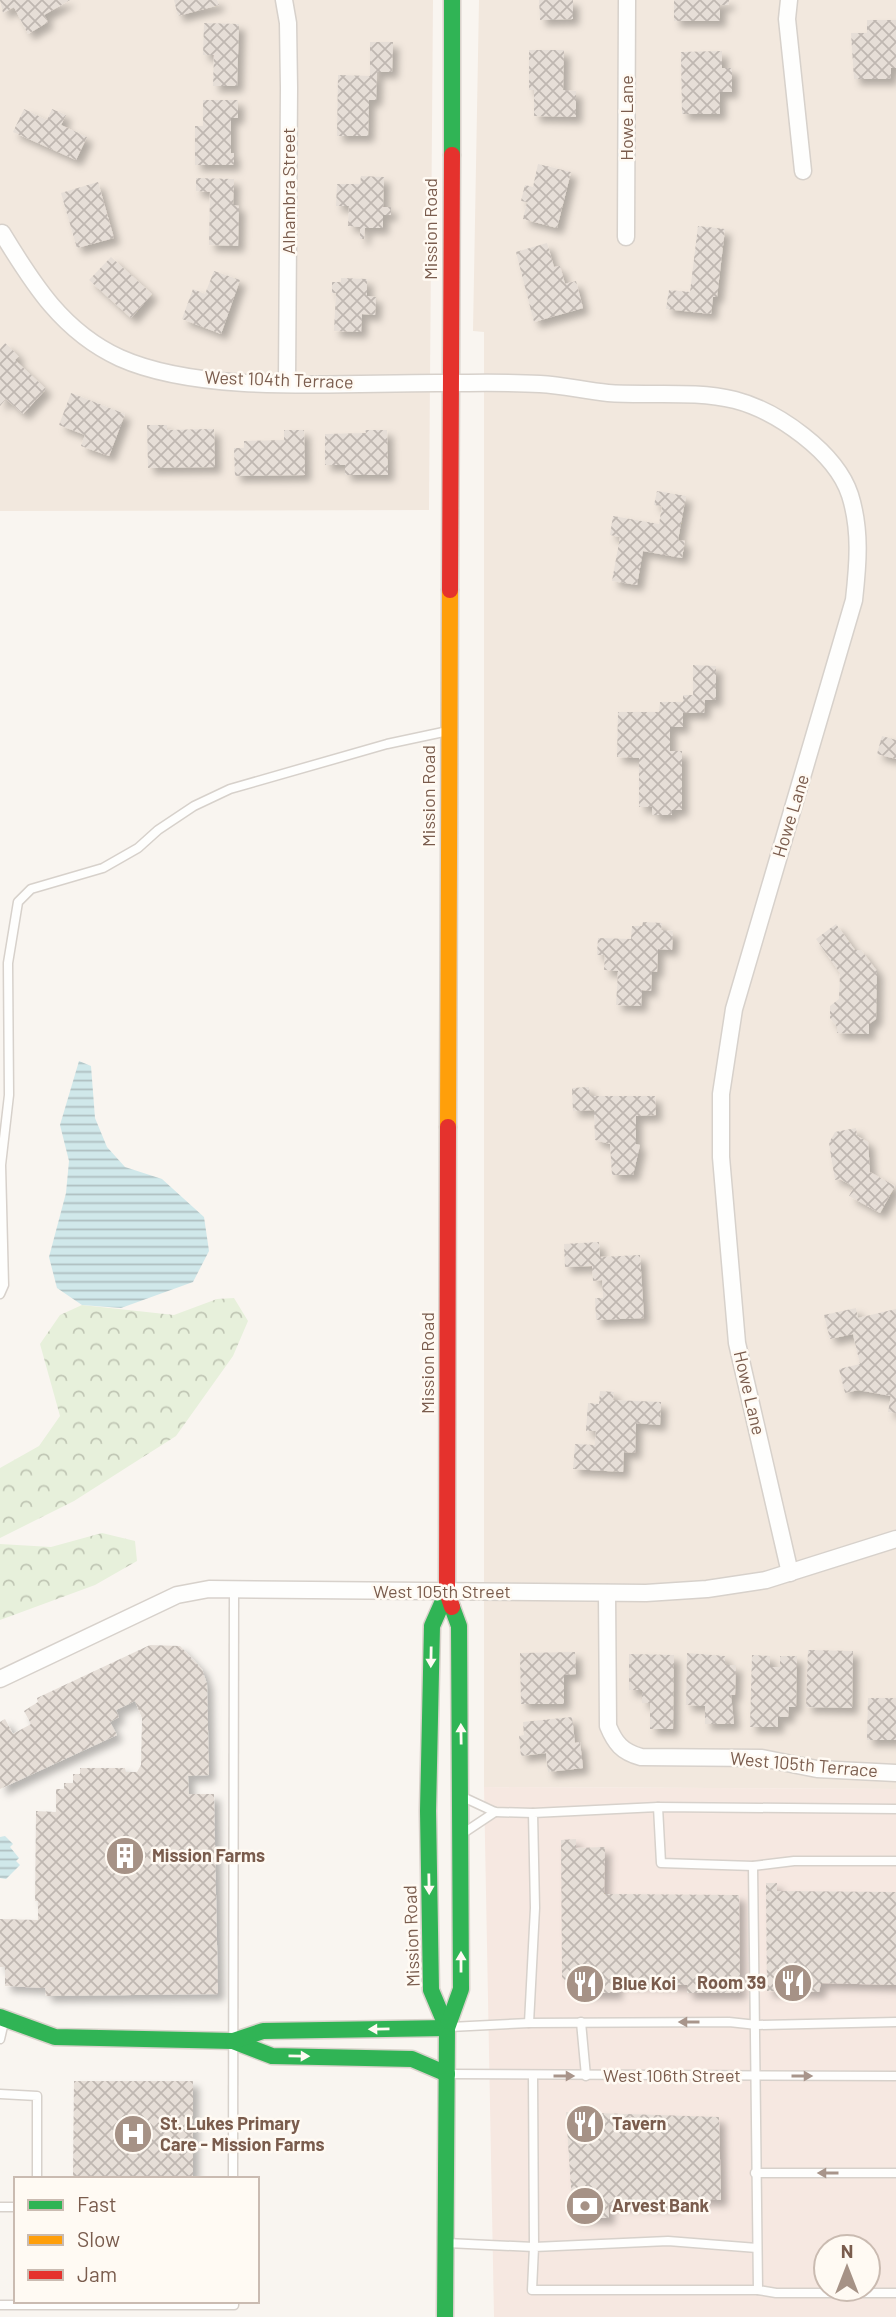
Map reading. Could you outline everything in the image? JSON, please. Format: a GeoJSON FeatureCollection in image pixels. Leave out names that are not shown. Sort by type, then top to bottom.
{"type":"FeatureCollection","features":[{"type":"Feature","properties":{"kind":"main road","name":"Mission Road"},"geometry":{"type":"LineString","coordinates":[[445,2317],[447,2028],[461,1989],[462,1835],[459,1626],[447,1592],[452,0]]}},
{"type":"Feature","properties":{"kind":"main road","name":"Mission Road"},"geometry":{"type":"LineString","coordinates":[[447,1592],[432,1626],[428,1811],[431,1990],[447,2028]]}},
{"type":"Feature","properties":{"kind":"main road"},"geometry":{"type":"LineString","coordinates":[[2,2018],[55,2037],[233,2041],[263,2031],[447,2028]]}},
{"type":"Feature","properties":{"kind":"main road"},"geometry":{"type":"LineString","coordinates":[[233,2041],[272,2056],[412,2059],[447,2074]]}},
{"type":"Feature","properties":{"kind":"street","name":"Alhambra Street"},"geometry":{"type":"LineString","coordinates":[[284,0],[288,23],[289,88],[288,382]]}},
{"type":"Feature","properties":{"kind":"street","name":"Howe Lane"},"geometry":{"type":"LineString","coordinates":[[626,237],[627,0]]}},
{"type":"Feature","properties":{"kind":"street"},"geometry":{"type":"LineString","coordinates":[[789,0],[787,19],[803,170]]}},
{"type":"Feature","properties":{"kind":"street","name":"West 104th Terrace"},"geometry":{"type":"LineString","coordinates":[[2,233],[56,314],[101,348],[136,364],[178,375],[235,382],[449,383]]}},
{"type":"Feature","properties":{"kind":"street","name":"Howe Lane"},"geometry":{"type":"LineString","coordinates":[[449,383],[540,384],[606,393],[734,400],[766,412],[809,441],[836,471],[849,493],[856,519],[859,557],[854,600],[734,1009],[722,1094],[722,1157],[737,1343],[790,1573]]}},
{"type":"Feature","properties":{"kind":"street","name":"West 105th Street"},"geometry":{"type":"LineString","coordinates":[[0,1679],[177,1595],[209,1589],[607,1593],[706,1589],[766,1580],[896,1539]]}},
{"type":"Feature","properties":{"kind":"street","name":"West 105th Terrace"},"geometry":{"type":"LineString","coordinates":[[607,1593],[608,1726],[614,1741],[626,1753],[641,1757],[762,1758],[817,1769],[896,1773]]}},
{"type":"Feature","properties":{"kind":"lane"},"geometry":{"type":"LineString","coordinates":[[0,1294],[4,1285],[1,1165],[9,1095],[8,963],[18,902],[31,889],[103,868],[138,848],[158,830],[194,806],[230,789],[387,744],[448,731]]}},
{"type":"Feature","properties":{"kind":"lane"},"geometry":{"type":"LineString","coordinates":[[233,2177],[234,1589]]}},
{"type":"Feature","properties":{"kind":"lane"},"geometry":{"type":"LineString","coordinates":[[462,1797],[495,1812],[533,1813],[658,1807],[896,1809]]}},
{"type":"Feature","properties":{"kind":"lane"},"geometry":{"type":"LineString","coordinates":[[658,1807],[660,1863],[752,1866],[794,1861],[896,1861]]}},
{"type":"Feature","properties":{"kind":"lane"},"geometry":{"type":"LineString","coordinates":[[462,1835],[495,1812]]}},
{"type":"Feature","properties":{"kind":"lane"},"geometry":{"type":"LineString","coordinates":[[529,2023],[535,1909],[533,1813]]}},
{"type":"Feature","properties":{"kind":"lane"},"geometry":{"type":"LineString","coordinates":[[752,1866],[757,2025],[755,2173],[758,2290]]}},
{"type":"Feature","properties":{"kind":"lane"},"geometry":{"type":"LineString","coordinates":[[0,2039],[2,2018]]}},
{"type":"Feature","properties":{"kind":"lane"},"geometry":{"type":"LineString","coordinates":[[447,2028],[581,2022],[729,2022],[757,2025],[896,2022]]}},
{"type":"Feature","properties":{"kind":"lane"},"geometry":{"type":"LineString","coordinates":[[581,2022],[586,2076]]}},
{"type":"Feature","properties":{"kind":"lane","name":"West 106th Street"},"geometry":{"type":"LineString","coordinates":[[447,2074],[896,2076]]}},
{"type":"Feature","properties":{"kind":"lane"},"geometry":{"type":"LineString","coordinates":[[533,2075],[532,2290],[896,2293]]}},
{"type":"Feature","properties":{"kind":"lane"},"geometry":{"type":"LineString","coordinates":[[0,2094],[37,2096],[37,2177]]}},
{"type":"Feature","properties":{"kind":"lane"},"geometry":{"type":"LineString","coordinates":[[755,2173],[896,2173]]}},
{"type":"Feature","properties":{"kind":"lane"},"geometry":{"type":"LineString","coordinates":[[447,2243],[534,2247],[667,2241],[757,2248]]}},
{"type":"Feature","properties":{"kind":"lane"},"geometry":{"type":"LineString","coordinates":[[0,2305],[234,2303]]}},
{"type":"Feature","properties":{"kind":"shaded area"},"geometry":{"type":"Polygon","coordinates":[[[0,0],[433,0],[429,510],[0,511],[0,0]]]}},
{"type":"Feature","properties":{"kind":"shaded area"},"geometry":{"type":"Polygon","coordinates":[[[479,0],[896,0],[896,1789],[484,1787],[484,332],[473,331],[479,0]]]}},
{"type":"Feature","properties":{"kind":"shaded area"},"geometry":{"type":"Polygon","coordinates":[[[484,1787],[896,1789],[896,2317],[494,2317],[484,1787]]]}},
{"type":"Feature","properties":{"kind":"green space"},"geometry":{"type":"Polygon","coordinates":[[[234,1298],[248,1321],[233,1356],[176,1436],[74,1501],[0,1538],[0,1468],[39,1446],[60,1416],[40,1344],[60,1315],[82,1305],[174,1315],[217,1299],[234,1298]]]}},
{"type":"Feature","properties":{"kind":"green space"},"geometry":{"type":"Polygon","coordinates":[[[102,1533],[135,1541],[137,1561],[95,1585],[0,1620],[0,1544],[51,1547],[102,1533]]]}},
{"type":"Feature","properties":{"kind":"water"},"geometry":{"type":"Polygon","coordinates":[[[79,1061],[91,1066],[95,1118],[107,1147],[125,1167],[162,1179],[204,1217],[209,1251],[193,1282],[121,1308],[82,1305],[57,1288],[49,1257],[66,1193],[69,1161],[60,1125],[79,1061]]]}},
{"type":"Feature","properties":{"kind":"water"},"geometry":{"type":"Polygon","coordinates":[[[5,1836],[13,1844],[10,1847],[19,1858],[16,1861],[20,1865],[6,1879],[0,1878],[0,1837],[5,1836]]]}},
{"type":"Feature","properties":{"kind":"building"},"geometry":{"type":"Polygon","coordinates":[[[0,0],[70,0],[44,15],[48,22],[28,34],[14,7],[3,13],[0,0]]]}},
{"type":"Feature","properties":{"kind":"building"},"geometry":{"type":"Polygon","coordinates":[[[174,0],[217,0],[219,5],[178,16],[174,0]]]}},
{"type":"Feature","properties":{"kind":"building"},"geometry":{"type":"Polygon","coordinates":[[[539,0],[573,0],[573,19],[540,20],[539,0]]]}},
{"type":"Feature","properties":{"kind":"building"},"geometry":{"type":"Polygon","coordinates":[[[674,0],[729,0],[728,5],[720,5],[720,21],[674,21],[674,0]]]}},
{"type":"Feature","properties":{"kind":"building"},"geometry":{"type":"Polygon","coordinates":[[[867,20],[896,20],[896,68],[891,68],[891,79],[854,79],[851,33],[867,33],[867,20]]]}},
{"type":"Feature","properties":{"kind":"building"},"geometry":{"type":"Polygon","coordinates":[[[204,23],[239,24],[237,86],[213,86],[214,55],[203,55],[204,23]]]}},
{"type":"Feature","properties":{"kind":"building"},"geometry":{"type":"Polygon","coordinates":[[[370,42],[393,42],[392,72],[377,72],[376,100],[369,100],[368,136],[337,136],[338,75],[370,76],[370,42]]]}},
{"type":"Feature","properties":{"kind":"building"},"geometry":{"type":"Polygon","coordinates":[[[529,50],[564,50],[563,90],[576,91],[576,117],[534,116],[534,90],[529,90],[529,50]]]}},
{"type":"Feature","properties":{"kind":"building"},"geometry":{"type":"Polygon","coordinates":[[[722,51],[722,68],[732,68],[732,92],[720,92],[720,114],[682,114],[681,52],[722,51]]]}},
{"type":"Feature","properties":{"kind":"building"},"geometry":{"type":"Polygon","coordinates":[[[203,100],[238,100],[238,118],[231,118],[231,153],[234,153],[234,165],[195,165],[195,126],[203,126],[203,100]]]}},
{"type":"Feature","properties":{"kind":"building"},"geometry":{"type":"Polygon","coordinates":[[[24,109],[47,120],[52,109],[66,115],[61,125],[87,137],[76,160],[13,132],[24,109]]]}},
{"type":"Feature","properties":{"kind":"building"},"geometry":{"type":"Polygon","coordinates":[[[538,164],[571,172],[557,228],[523,219],[527,202],[521,201],[525,185],[533,187],[538,164]]]}},
{"type":"Feature","properties":{"kind":"building"},"geometry":{"type":"Polygon","coordinates":[[[361,176],[384,177],[383,207],[391,207],[391,215],[383,215],[383,228],[365,228],[364,239],[360,239],[360,227],[348,226],[349,206],[336,206],[337,184],[360,184],[361,176]]]}},
{"type":"Feature","properties":{"kind":"building"},"geometry":{"type":"Polygon","coordinates":[[[196,178],[234,179],[233,205],[239,206],[238,246],[209,245],[210,192],[196,191],[196,178]]]}},
{"type":"Feature","properties":{"kind":"building"},"geometry":{"type":"Polygon","coordinates":[[[98,182],[114,238],[77,248],[61,193],[98,182]]]}},
{"type":"Feature","properties":{"kind":"building"},"geometry":{"type":"Polygon","coordinates":[[[698,226],[725,229],[717,297],[713,297],[711,314],[666,309],[669,290],[690,292],[698,226]]]}},
{"type":"Feature","properties":{"kind":"building"},"geometry":{"type":"Polygon","coordinates":[[[547,243],[554,267],[560,266],[565,284],[576,281],[583,308],[534,322],[516,252],[547,243]]]}},
{"type":"Feature","properties":{"kind":"building"},"geometry":{"type":"Polygon","coordinates":[[[111,257],[152,294],[131,318],[89,280],[111,257]]]}},
{"type":"Feature","properties":{"kind":"building"},"geometry":{"type":"Polygon","coordinates":[[[214,271],[240,280],[221,334],[182,319],[193,289],[205,294],[214,271]]]}},
{"type":"Feature","properties":{"kind":"building"},"geometry":{"type":"Polygon","coordinates":[[[341,278],[367,279],[367,296],[376,297],[375,315],[362,314],[361,332],[334,331],[336,293],[332,293],[332,282],[341,282],[341,278]]]}},
{"type":"Feature","properties":{"kind":"building"},"geometry":{"type":"Polygon","coordinates":[[[5,343],[19,356],[15,360],[46,389],[23,414],[6,399],[0,406],[0,349],[5,343]]]}},
{"type":"Feature","properties":{"kind":"building"},"geometry":{"type":"Polygon","coordinates":[[[71,393],[125,414],[109,456],[81,446],[85,435],[59,425],[71,393]]]}},
{"type":"Feature","properties":{"kind":"building"},"geometry":{"type":"Polygon","coordinates":[[[147,425],[167,425],[167,430],[214,429],[215,467],[148,468],[147,425]]]}},
{"type":"Feature","properties":{"kind":"building"},"geometry":{"type":"Polygon","coordinates":[[[284,430],[304,430],[305,475],[235,476],[234,448],[244,448],[244,441],[284,440],[284,430]]]}},
{"type":"Feature","properties":{"kind":"building"},"geometry":{"type":"Polygon","coordinates":[[[365,430],[387,430],[388,475],[345,475],[345,465],[325,465],[325,434],[366,433],[365,430]]]}},
{"type":"Feature","properties":{"kind":"building"},"geometry":{"type":"Polygon","coordinates":[[[657,491],[686,496],[678,540],[685,541],[682,558],[643,551],[637,585],[612,581],[620,537],[610,535],[613,516],[659,524],[662,506],[654,505],[657,491]]]}},
{"type":"Feature","properties":{"kind":"building"},"geometry":{"type":"Polygon","coordinates":[[[693,665],[716,666],[716,700],[705,700],[704,713],[683,713],[683,727],[670,727],[670,751],[682,751],[682,810],[672,810],[672,815],[652,815],[652,807],[639,807],[639,758],[617,757],[618,712],[659,712],[660,702],[683,702],[683,695],[693,695],[693,665]]]}},
{"type":"Feature","properties":{"kind":"building"},"geometry":{"type":"Polygon","coordinates":[[[882,736],[896,740],[896,759],[877,754],[882,736]]]}},
{"type":"Feature","properties":{"kind":"building"},"geometry":{"type":"Polygon","coordinates":[[[643,922],[662,923],[661,930],[673,931],[672,950],[658,949],[657,972],[652,971],[651,991],[642,990],[641,1006],[616,1005],[618,971],[604,970],[605,955],[597,955],[598,938],[631,939],[632,926],[642,926],[643,922]]]}},
{"type":"Feature","properties":{"kind":"building"},"geometry":{"type":"Polygon","coordinates":[[[836,924],[855,950],[861,950],[877,971],[876,1019],[869,1024],[869,1034],[837,1033],[837,1027],[830,1018],[830,1006],[839,999],[840,973],[816,939],[836,924]]]}},
{"type":"Feature","properties":{"kind":"building"},"geometry":{"type":"Polygon","coordinates":[[[589,1087],[590,1096],[655,1096],[656,1115],[636,1116],[636,1144],[640,1145],[633,1175],[612,1175],[610,1144],[595,1140],[594,1110],[573,1111],[572,1088],[589,1087]]]}},
{"type":"Feature","properties":{"kind":"building"},"geometry":{"type":"Polygon","coordinates":[[[856,1128],[857,1136],[868,1142],[870,1172],[895,1186],[880,1213],[849,1196],[854,1187],[840,1179],[835,1180],[829,1143],[835,1132],[856,1128]]]}},
{"type":"Feature","properties":{"kind":"building"},"geometry":{"type":"Polygon","coordinates":[[[599,1242],[600,1257],[640,1255],[644,1318],[596,1320],[595,1298],[603,1298],[602,1280],[593,1281],[592,1266],[565,1267],[564,1244],[599,1242]]]}},
{"type":"Feature","properties":{"kind":"building"},"geometry":{"type":"Polygon","coordinates":[[[856,1308],[858,1318],[896,1309],[896,1413],[888,1412],[891,1396],[858,1390],[845,1393],[839,1369],[860,1364],[853,1334],[830,1339],[824,1315],[856,1308]]]}},
{"type":"Feature","properties":{"kind":"building"},"geometry":{"type":"Polygon","coordinates":[[[600,1391],[614,1392],[613,1400],[661,1402],[660,1425],[636,1423],[635,1453],[624,1452],[623,1472],[573,1469],[575,1444],[595,1445],[596,1431],[586,1431],[588,1403],[599,1404],[600,1391]]]}},
{"type":"Feature","properties":{"kind":"building","name":"Mission Farms"},"geometry":{"type":"Polygon","coordinates":[[[150,1645],[180,1646],[202,1669],[207,1684],[209,1775],[188,1776],[189,1794],[214,1794],[218,1994],[46,1996],[45,1988],[5,1986],[5,1967],[0,1967],[0,1919],[38,1920],[38,1901],[35,1901],[36,1811],[56,1812],[56,1789],[64,1789],[64,1783],[73,1783],[73,1774],[80,1774],[80,1768],[125,1768],[126,1772],[137,1772],[141,1765],[142,1718],[135,1701],[116,1710],[119,1717],[110,1722],[117,1735],[0,1789],[0,1722],[5,1719],[13,1734],[31,1724],[24,1711],[38,1702],[37,1698],[150,1645]]]}},
{"type":"Feature","properties":{"kind":"building"},"geometry":{"type":"Polygon","coordinates":[[[808,1650],[853,1651],[852,1708],[806,1707],[808,1650]]]}},
{"type":"Feature","properties":{"kind":"building"},"geometry":{"type":"Polygon","coordinates":[[[575,1652],[576,1674],[564,1675],[564,1704],[521,1704],[520,1653],[575,1652]]]}},
{"type":"Feature","properties":{"kind":"building"},"geometry":{"type":"Polygon","coordinates":[[[687,1653],[725,1656],[725,1665],[736,1665],[735,1695],[731,1695],[734,1724],[705,1724],[705,1706],[686,1705],[687,1653]]]}},
{"type":"Feature","properties":{"kind":"building"},"geometry":{"type":"Polygon","coordinates":[[[629,1654],[674,1655],[673,1729],[650,1729],[650,1703],[642,1703],[642,1690],[629,1690],[629,1654]]]}},
{"type":"Feature","properties":{"kind":"building"},"geometry":{"type":"Polygon","coordinates":[[[752,1655],[770,1656],[770,1667],[780,1667],[780,1656],[797,1656],[796,1707],[789,1707],[788,1717],[778,1717],[778,1727],[750,1727],[752,1655]]]}},
{"type":"Feature","properties":{"kind":"building"},"geometry":{"type":"Polygon","coordinates":[[[868,1698],[896,1698],[896,1740],[867,1740],[868,1698]]]}},
{"type":"Feature","properties":{"kind":"building"},"geometry":{"type":"Polygon","coordinates":[[[572,1717],[575,1743],[580,1742],[583,1768],[548,1772],[546,1753],[521,1756],[519,1736],[524,1735],[523,1722],[572,1717]]]}},
{"type":"Feature","properties":{"kind":"building"},"geometry":{"type":"Polygon","coordinates":[[[576,1839],[576,1848],[605,1847],[604,1894],[739,1895],[740,1993],[687,1993],[687,1985],[616,1983],[617,1993],[577,1993],[562,1977],[561,1840],[576,1839]]]}},
{"type":"Feature","properties":{"kind":"building"},"geometry":{"type":"Polygon","coordinates":[[[766,1883],[777,1883],[777,1891],[896,1892],[896,1985],[821,1983],[819,1992],[767,1991],[766,1883]]]}},
{"type":"Feature","properties":{"kind":"building","name":"St. Lukes Primary Care - Mission Farms"},"geometry":{"type":"Polygon","coordinates":[[[74,2081],[193,2081],[193,2176],[73,2176],[74,2081]]]}},
{"type":"Feature","properties":{"kind":"building"},"geometry":{"type":"Polygon","coordinates":[[[566,2112],[719,2117],[721,2200],[675,2199],[675,2206],[608,2204],[609,2218],[573,2218],[566,2112]]]}},
{"type":"Feature","properties":{"kind":"traffic: fast"},"geometry":{"type":"LineString","coordinates":[[452,0],[452,155]]}},
{"type":"Feature","properties":{"kind":"traffic: fast"},"geometry":{"type":"LineString","coordinates":[[447,1592],[432,1626],[428,1811],[431,1990],[447,2028]]}},
{"type":"Feature","properties":{"kind":"traffic: fast"},"geometry":{"type":"LineString","coordinates":[[445,2317],[447,2028],[461,1989],[459,1626],[452,1607]]}},
{"type":"Feature","properties":{"kind":"traffic: fast"},"geometry":{"type":"LineString","coordinates":[[0,2017],[55,2037],[233,2041],[272,2056],[412,2059],[447,2074]]}},
{"type":"Feature","properties":{"kind":"traffic: fast"},"geometry":{"type":"LineString","coordinates":[[233,2041],[263,2031],[447,2028]]}},
{"type":"Feature","properties":{"kind":"traffic: slow"},"geometry":{"type":"LineString","coordinates":[[448,1127],[450,590]]}},
{"type":"Feature","properties":{"kind":"traffic: jam"},"geometry":{"type":"LineString","coordinates":[[450,590],[452,155]]}},
{"type":"Feature","properties":{"kind":"traffic: jam"},"geometry":{"type":"LineString","coordinates":[[448,1127],[447,1592],[452,1607]]}},
{"type":"Feature","properties":{"kind":"place","name":"Mission Farms"},"geometry":{"type":"Point","coordinates":[125,1856]}},
{"type":"Feature","properties":{"kind":"place","name":"Room 39"},"geometry":{"type":"Point","coordinates":[793,1983]}},
{"type":"Feature","properties":{"kind":"place","name":"Blue Koi"},"geometry":{"type":"Point","coordinates":[585,1984]}},
{"type":"Feature","properties":{"kind":"place","name":"Tavern"},"geometry":{"type":"Point","coordinates":[585,2124]}},
{"type":"Feature","properties":{"kind":"place","name":"St. Lukes Primary Care - Mission Farms"},"geometry":{"type":"Point","coordinates":[133,2134]}},
{"type":"Feature","properties":{"kind":"place","name":"Arvest Bank"},"geometry":{"type":"Point","coordinates":[585,2206]}}]}
